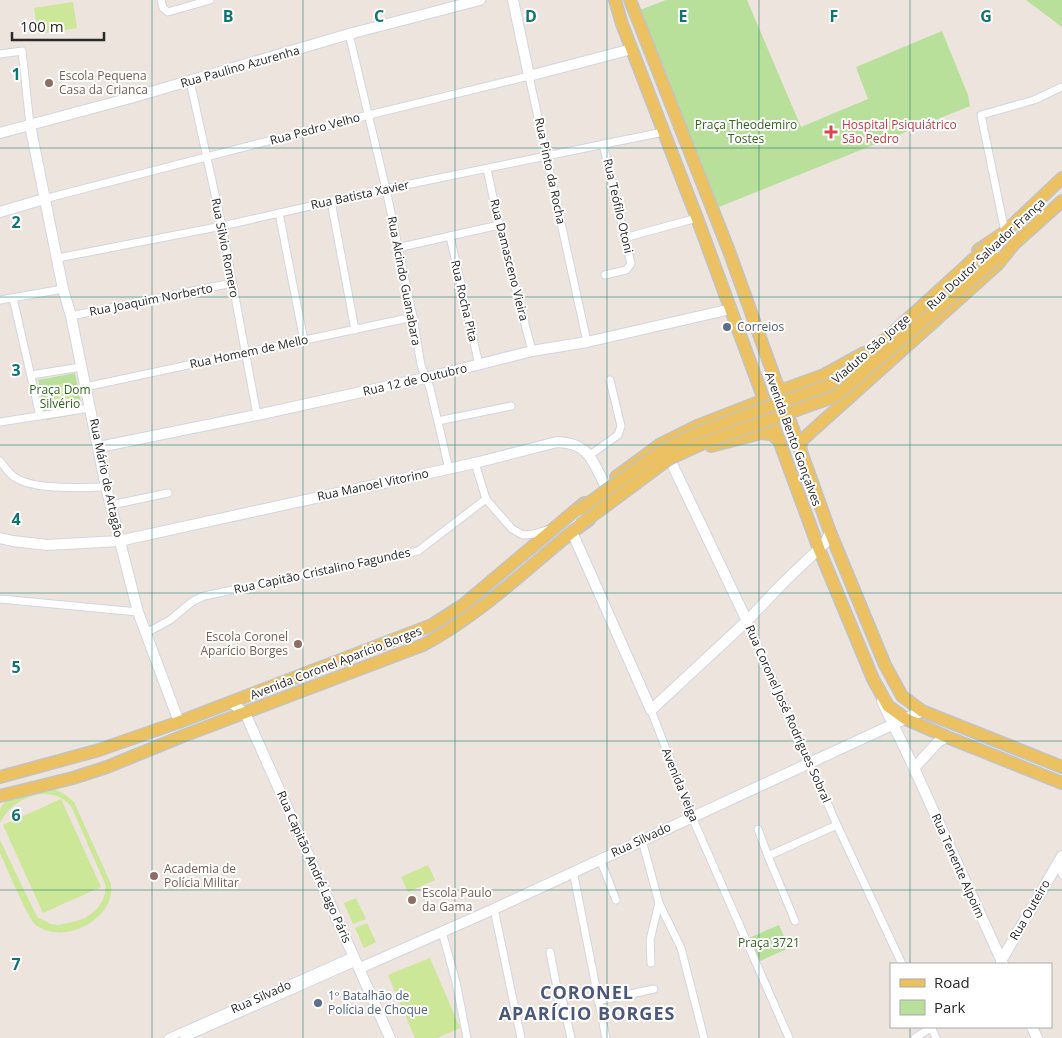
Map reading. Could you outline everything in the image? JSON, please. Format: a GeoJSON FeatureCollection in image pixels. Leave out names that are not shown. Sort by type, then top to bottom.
{"type":"FeatureCollection","features":[{"type":"Feature","properties":{"kind":"main road","name":"Avenida Bento Gonçalves"},"geometry":{"type":"LineString","coordinates":[[615,0],[819,549],[873,679],[888,706],[906,718],[947,737],[1062,783]]}},
{"type":"Feature","properties":{"kind":"main road","name":"Avenida Bento Gonçalves"},"geometry":{"type":"LineString","coordinates":[[630,0],[729,251],[830,532],[885,665],[902,696],[922,711],[1062,767]]}},
{"type":"Feature","properties":{"kind":"main road","name":"Rua Doutor Salvador França"},"geometry":{"type":"LineString","coordinates":[[779,388],[785,389],[824,376],[861,356],[986,244],[1004,232],[1062,178]]}},
{"type":"Feature","properties":{"kind":"main road","name":"Rua Doutor Salvador França"},"geometry":{"type":"LineString","coordinates":[[800,450],[802,440],[998,264],[1014,244],[1062,201]]}},
{"type":"Feature","properties":{"kind":"main road","name":"Viaduto São Jorge"},"geometry":{"type":"LineString","coordinates":[[574,513],[664,449],[699,432],[829,385],[864,359],[1004,232]]}},
{"type":"Feature","properties":{"kind":"main road","name":"Viaduto São Jorge"},"geometry":{"type":"LineString","coordinates":[[576,529],[669,459],[704,443],[836,396],[1014,244]]}},
{"type":"Feature","properties":{"kind":"main road"},"geometry":{"type":"LineString","coordinates":[[824,376],[822,388],[827,398],[841,405]]}},
{"type":"Feature","properties":{"kind":"main road","name":"Avenida Coronel Aparício Borges"},"geometry":{"type":"LineString","coordinates":[[0,777],[99,750],[179,722],[432,625],[462,605],[574,513],[605,485],[661,444],[697,426],[764,400]]}},
{"type":"Feature","properties":{"kind":"main road"},"geometry":{"type":"LineString","coordinates":[[724,415],[735,427],[733,439]]}},
{"type":"Feature","properties":{"kind":"main road","name":"Avenida Coronel Aparício Borges"},"geometry":{"type":"LineString","coordinates":[[0,796],[107,768],[245,712],[423,645],[466,619],[576,529],[672,464],[707,447],[761,433],[771,434],[780,441]]}},
{"type":"Feature","properties":{"kind":"street"},"geometry":{"type":"LineString","coordinates":[[162,0],[163,8],[168,12],[210,0]]}},
{"type":"Feature","properties":{"kind":"street","name":"Rua Paulino Azurenha"},"geometry":{"type":"LineString","coordinates":[[0,133],[190,82],[349,34],[480,0]]}},
{"type":"Feature","properties":{"kind":"street","name":"Rua Pinto da Rocha"},"geometry":{"type":"LineString","coordinates":[[514,0],[587,342]]}},
{"type":"Feature","properties":{"kind":"street","name":"Rua Alcindo Guanabara"},"geometry":{"type":"LineString","coordinates":[[349,34],[386,189],[421,365],[430,388],[449,468]]}},
{"type":"Feature","properties":{"kind":"street","name":"Rua Pedro Velho"},"geometry":{"type":"LineString","coordinates":[[0,212],[369,115],[632,49]]}},
{"type":"Feature","properties":{"kind":"street","name":"Rua Mário de Artagão"},"geometry":{"type":"LineString","coordinates":[[0,54],[22,51],[30,124],[44,199],[58,258],[63,289],[71,316],[106,487],[138,612],[179,722]]}},
{"type":"Feature","properties":{"kind":"street","name":"Rua Silvio Romero"},"geometry":{"type":"LineString","coordinates":[[190,82],[222,226],[257,415]]}},
{"type":"Feature","properties":{"kind":"street"},"geometry":{"type":"LineString","coordinates":[[1004,232],[981,115],[1034,100],[1062,87]]}},
{"type":"Feature","properties":{"kind":"street","name":"Rua Batista Xavier"},"geometry":{"type":"LineString","coordinates":[[58,258],[222,226],[386,189],[663,132]]}},
{"type":"Feature","properties":{"kind":"street","name":"Rua Teófilo Otoni"},"geometry":{"type":"LineString","coordinates":[[604,144],[631,264],[626,270],[606,275]]}},
{"type":"Feature","properties":{"kind":"street","name":"Rua Damasceno Vieira"},"geometry":{"type":"LineString","coordinates":[[487,169],[499,225],[532,351]]}},
{"type":"Feature","properties":{"kind":"street"},"geometry":{"type":"LineString","coordinates":[[331,201],[355,330]]}},
{"type":"Feature","properties":{"kind":"street"},"geometry":{"type":"LineString","coordinates":[[278,213],[304,341]]}},
{"type":"Feature","properties":{"kind":"street"},"geometry":{"type":"LineString","coordinates":[[624,238],[697,218]]}},
{"type":"Feature","properties":{"kind":"street"},"geometry":{"type":"LineString","coordinates":[[397,248],[499,225]]}},
{"type":"Feature","properties":{"kind":"street","name":"Rua Rocha Pita"},"geometry":{"type":"LineString","coordinates":[[450,236],[479,365]]}},
{"type":"Feature","properties":{"kind":"street","name":"Rua Joaquim Norberto"},"geometry":{"type":"LineString","coordinates":[[71,316],[232,284]]}},
{"type":"Feature","properties":{"kind":"street"},"geometry":{"type":"LineString","coordinates":[[0,300],[63,289]]}},
{"type":"Feature","properties":{"kind":"street"},"geometry":{"type":"LineString","coordinates":[[13,298],[40,416]]}},
{"type":"Feature","properties":{"kind":"street","name":"Rua 12 de Outubro"},"geometry":{"type":"LineString","coordinates":[[99,447],[257,415],[425,378],[532,351],[587,342],[731,309]]}},
{"type":"Feature","properties":{"kind":"street","name":"Rua Homem de Mello"},"geometry":{"type":"LineString","coordinates":[[85,387],[413,318]]}},
{"type":"Feature","properties":{"kind":"street"},"geometry":{"type":"LineString","coordinates":[[31,376],[81,367]]}},
{"type":"Feature","properties":{"kind":"street"},"geometry":{"type":"LineString","coordinates":[[605,485],[590,455],[618,435],[620,431],[621,426],[610,380]]}},
{"type":"Feature","properties":{"kind":"street"},"geometry":{"type":"LineString","coordinates":[[438,421],[510,406]]}},
{"type":"Feature","properties":{"kind":"street"},"geometry":{"type":"LineString","coordinates":[[0,422],[90,408]]}},
{"type":"Feature","properties":{"kind":"street","name":"Rua Manoel Vitorino"},"geometry":{"type":"LineString","coordinates":[[0,538],[47,545],[119,541],[475,463],[557,442],[579,447],[590,455]]}},
{"type":"Feature","properties":{"kind":"street"},"geometry":{"type":"LineString","coordinates":[[475,463],[486,499],[512,529],[523,535],[534,534],[556,527]]}},
{"type":"Feature","properties":{"kind":"street","name":"Rua Coronel José Rodrigues Sobral"},"geometry":{"type":"LineString","coordinates":[[672,464],[747,621],[837,825],[902,963]]}},
{"type":"Feature","properties":{"kind":"street"},"geometry":{"type":"LineString","coordinates":[[1,465],[12,476],[26,484],[67,488],[106,487]]}},
{"type":"Feature","properties":{"kind":"street"},"geometry":{"type":"LineString","coordinates":[[111,505],[168,492]]}},
{"type":"Feature","properties":{"kind":"street","name":"Rua Capitão Cristalino Fagundes"},"geometry":{"type":"LineString","coordinates":[[146,633],[170,620],[193,601],[204,596],[418,551],[486,499]]}},
{"type":"Feature","properties":{"kind":"street","name":"Avenida Veiga"},"geometry":{"type":"LineString","coordinates":[[576,529],[651,710],[692,817],[789,1038]]}},
{"type":"Feature","properties":{"kind":"street"},"geometry":{"type":"LineString","coordinates":[[651,710],[747,621],[825,543],[830,532]]}},
{"type":"Feature","properties":{"kind":"street"},"geometry":{"type":"LineString","coordinates":[[0,599],[138,612]]}},
{"type":"Feature","properties":{"kind":"street","name":"Rua Tenente Alpoim"},"geometry":{"type":"LineString","coordinates":[[873,679],[892,725],[914,768],[1001,963]]}},
{"type":"Feature","properties":{"kind":"street"},"geometry":{"type":"LineString","coordinates":[[230,702],[245,712]]}},
{"type":"Feature","properties":{"kind":"street","name":"Rua Silvado"},"geometry":{"type":"LineString","coordinates":[[184,1038],[223,1018],[341,965],[356,962],[442,932],[494,909],[922,711]]}},
{"type":"Feature","properties":{"kind":"street","name":"Rua Capitão André Lago Páris"},"geometry":{"type":"LineString","coordinates":[[245,712],[390,1038]]}},
{"type":"Feature","properties":{"kind":"street"},"geometry":{"type":"LineString","coordinates":[[914,768],[938,742],[947,737]]}},
{"type":"Feature","properties":{"kind":"street"},"geometry":{"type":"LineString","coordinates":[[768,856],[837,825]]}},
{"type":"Feature","properties":{"kind":"street"},"geometry":{"type":"LineString","coordinates":[[758,829],[795,921]]}},
{"type":"Feature","properties":{"kind":"street"},"geometry":{"type":"LineString","coordinates":[[642,840],[659,903],[681,948],[704,1038]]}},
{"type":"Feature","properties":{"kind":"street"},"geometry":{"type":"LineString","coordinates":[[600,859],[616,900]]}},
{"type":"Feature","properties":{"kind":"street","name":"Rua Outeiro"},"geometry":{"type":"LineString","coordinates":[[1001,963],[1060,865]]}},
{"type":"Feature","properties":{"kind":"street"},"geometry":{"type":"LineString","coordinates":[[573,871],[606,1038]]}},
{"type":"Feature","properties":{"kind":"street"},"geometry":{"type":"LineString","coordinates":[[651,963],[650,940],[659,903]]}},
{"type":"Feature","properties":{"kind":"street"},"geometry":{"type":"LineString","coordinates":[[494,909],[521,1038]]}},
{"type":"Feature","properties":{"kind":"street"},"geometry":{"type":"LineString","coordinates":[[442,932],[456,982],[467,1038]]}},
{"type":"Feature","properties":{"kind":"street"},"geometry":{"type":"LineString","coordinates":[[550,952],[558,993],[562,998],[571,1038]]}},
{"type":"Feature","properties":{"kind":"street"},"geometry":{"type":"LineString","coordinates":[[598,1000],[654,989]]}},
{"type":"Feature","properties":{"kind":"street","name":"Rua Silvado"},"geometry":{"type":"LineString","coordinates":[[171,1037],[223,1018]]}},
{"type":"Feature","properties":{"kind":"street"},"geometry":{"type":"LineString","coordinates":[[916,1038],[930,1028]]}},
{"type":"Feature","properties":{"kind":"green space","name":"Praça Theodemiro Tostes"},"geometry":{"type":"Polygon","coordinates":[[[666,0],[747,0],[801,127],[868,99],[856,67],[942,31],[968,95],[970,106],[719,207],[640,10],[666,0]]]}},
{"type":"Feature","properties":{"kind":"green space"},"geometry":{"type":"Polygon","coordinates":[[[1026,0],[1062,0],[1062,27],[1026,0]]]}},
{"type":"Feature","properties":{"kind":"green space"},"geometry":{"type":"Polygon","coordinates":[[[73,2],[77,28],[38,34],[34,8],[73,2]]]}},
{"type":"Feature","properties":{"kind":"green space","name":"Praça Dom Silvério"},"geometry":{"type":"Polygon","coordinates":[[[75,373],[83,413],[46,420],[38,380],[75,373]]]}},
{"type":"Feature","properties":{"kind":"green space"},"geometry":{"type":"Polygon","coordinates":[[[70,382],[73,398],[48,402],[45,387],[70,382]]]}},
{"type":"Feature","properties":{"kind":"green space"},"geometry":{"type":"Polygon","coordinates":[[[49,788],[63,793],[74,802],[111,884],[110,897],[105,908],[97,918],[86,926],[60,932],[47,931],[32,921],[0,853],[0,840],[37,917],[51,924],[58,925],[85,918],[95,911],[102,902],[106,886],[72,808],[64,800],[54,795],[33,796],[14,806],[0,823],[0,811],[2,805],[7,800],[20,794],[49,788]]]}},
{"type":"Feature","properties":{"kind":"green space"},"geometry":{"type":"Polygon","coordinates":[[[61,799],[101,887],[43,913],[3,825],[61,799]]]}},
{"type":"Feature","properties":{"kind":"green space"},"geometry":{"type":"Polygon","coordinates":[[[428,865],[435,880],[408,892],[401,877],[428,865]]]}},
{"type":"Feature","properties":{"kind":"green space"},"geometry":{"type":"Polygon","coordinates":[[[356,898],[366,919],[353,924],[344,903],[356,898]]]}},
{"type":"Feature","properties":{"kind":"green space"},"geometry":{"type":"Polygon","coordinates":[[[367,923],[376,942],[364,948],[355,928],[367,923]]]}},
{"type":"Feature","properties":{"kind":"green space","name":"Praça 3721"},"geometry":{"type":"Polygon","coordinates":[[[779,925],[789,948],[760,961],[749,938],[779,925]]]}},
{"type":"Feature","properties":{"kind":"green space"},"geometry":{"type":"Polygon","coordinates":[[[430,958],[460,1028],[437,1038],[415,1038],[388,975],[430,958]]]}},
{"type":"Feature","properties":{"kind":"place","name":"Escola Pequena Casa da Crianca"},"geometry":{"type":"Point","coordinates":[49,83]}},
{"type":"Feature","properties":{"kind":"place","name":"Hospital Psiquiátrico São Pedro"},"geometry":{"type":"Point","coordinates":[831,132]}},
{"type":"Feature","properties":{"kind":"place","name":"Correios"},"geometry":{"type":"Point","coordinates":[727,327]}},
{"type":"Feature","properties":{"kind":"place","name":"Escola Coronel Aparício Borges"},"geometry":{"type":"Point","coordinates":[298,644]}},
{"type":"Feature","properties":{"kind":"place","name":"Academia de Polícia Militar"},"geometry":{"type":"Point","coordinates":[154,876]}},
{"type":"Feature","properties":{"kind":"place","name":"Escola Paulo da Gama"},"geometry":{"type":"Point","coordinates":[412,900]}},
{"type":"Feature","properties":{"kind":"place","name":"1º Batalhão de Polícia de Choque"},"geometry":{"type":"Point","coordinates":[318,1003]}},
{"type":"Feature","properties":{"kind":"district","name":"CORONEL APARÍCIO BORGES"},"geometry":{"type":"Point","coordinates":[587,1003]}}]}
